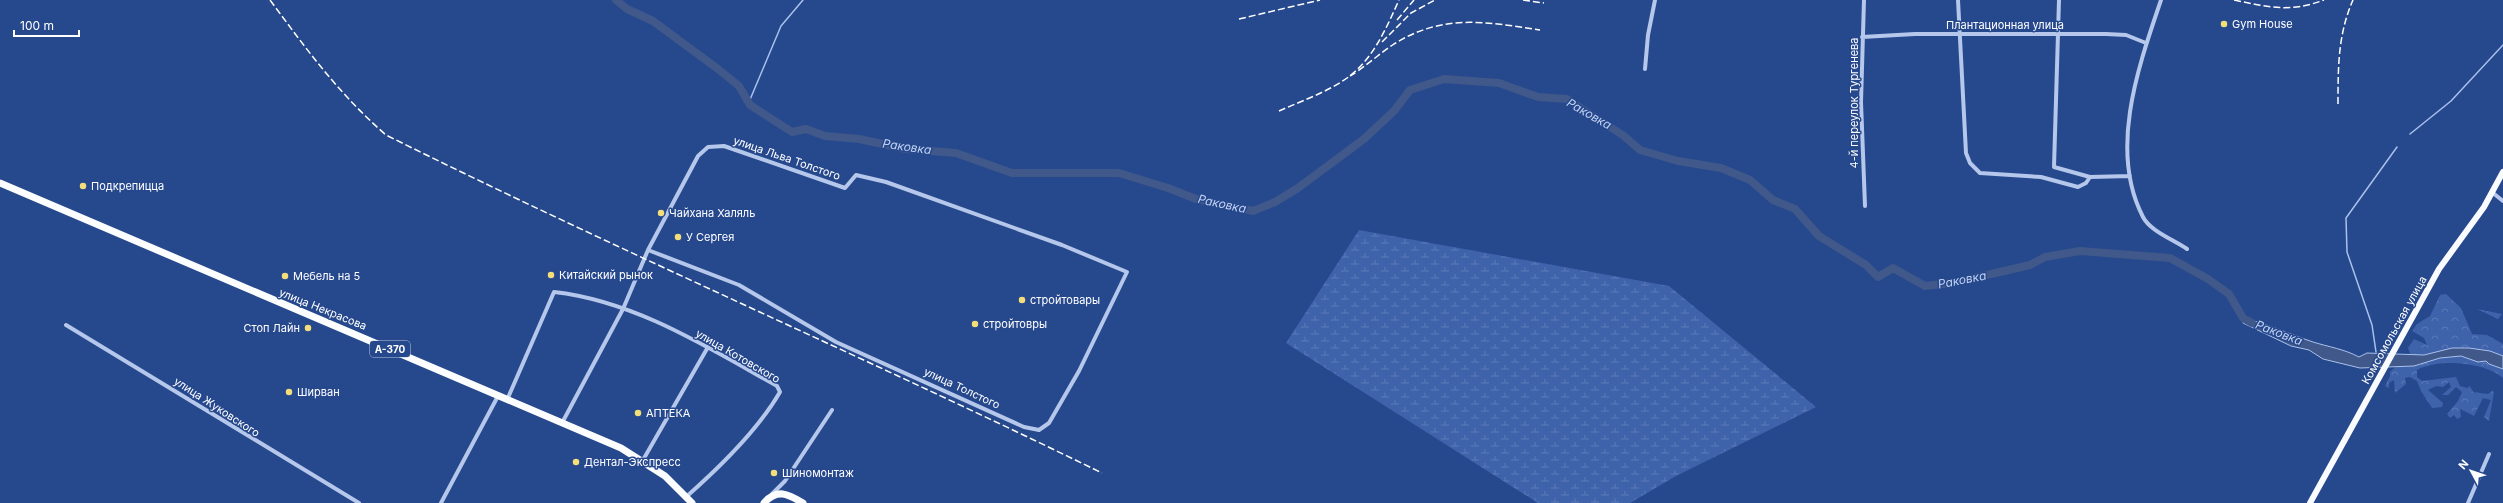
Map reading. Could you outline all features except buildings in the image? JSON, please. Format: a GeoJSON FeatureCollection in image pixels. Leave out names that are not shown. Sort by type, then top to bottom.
{"type":"FeatureCollection","features":[{"type":"Feature","properties":{"kind":"highway","name":"улица Некрасова"},"geometry":{"type":"LineString","coordinates":[[0,183],[621,448],[643,460],[665,476],[692,503]]}},
{"type":"Feature","properties":{"kind":"highway"},"geometry":{"type":"LineString","coordinates":[[764,503],[772,494],[781,493],[790,494],[803,503]]}},
{"type":"Feature","properties":{"kind":"main road","name":"Комсомольская улица"},"geometry":{"type":"LineString","coordinates":[[2310,503],[2439,270],[2493,193],[2503,172]]}},
{"type":"Feature","properties":{"kind":"street"},"geometry":{"type":"LineString","coordinates":[[1645,69],[1648,35],[1655,0]]}},
{"type":"Feature","properties":{"kind":"street","name":"4-й переулок Тургенева"},"geometry":{"type":"LineString","coordinates":[[1864,0],[1861,102],[1865,206]]}},
{"type":"Feature","properties":{"kind":"street"},"geometry":{"type":"LineString","coordinates":[[1958,0],[1966,153],[1975,169],[1980,173],[2041,177],[2078,187],[2086,183],[2090,177]]}},
{"type":"Feature","properties":{"kind":"street"},"geometry":{"type":"LineString","coordinates":[[2059,0],[2054,167],[2090,177],[2130,176]]}},
{"type":"Feature","properties":{"kind":"street"},"geometry":{"type":"LineString","coordinates":[[2161,0],[2146,42],[2130,117],[2130,176],[2143,217],[2150,225],[2187,249]]}},
{"type":"Feature","properties":{"kind":"street","name":"Плантационная улица"},"geometry":{"type":"LineString","coordinates":[[1862,37],[1959,34],[2126,35],[2146,42]]}},
{"type":"Feature","properties":{"kind":"street","name":"улица Льва Толстого"},"geometry":{"type":"LineString","coordinates":[[562,422],[623,308],[648,250],[698,156],[708,147],[717,145],[790,168],[845,188],[856,175],[886,182],[1062,245],[1127,272]]}},
{"type":"Feature","properties":{"kind":"street"},"geometry":{"type":"LineString","coordinates":[[2493,193],[2503,201]]}},
{"type":"Feature","properties":{"kind":"street","name":"улица Толстого"},"geometry":{"type":"LineString","coordinates":[[648,250],[717,278],[739,285],[852,350],[932,383],[1024,427],[1039,430],[1050,423],[1079,371],[1127,272]]}},
{"type":"Feature","properties":{"kind":"street","name":"улица Котовского"},"geometry":{"type":"LineString","coordinates":[[507,400],[553,292],[623,308],[642,315],[708,347],[777,386],[780,392],[767,412],[711,475],[686,497]]}},
{"type":"Feature","properties":{"kind":"street","name":"улица Жуковского"},"geometry":{"type":"LineString","coordinates":[[66,325],[359,503]]}},
{"type":"Feature","properties":{"kind":"street"},"geometry":{"type":"LineString","coordinates":[[643,460],[708,347]]}},
{"type":"Feature","properties":{"kind":"street"},"geometry":{"type":"LineString","coordinates":[[441,503],[498,396]]}},
{"type":"Feature","properties":{"kind":"street"},"geometry":{"type":"LineString","coordinates":[[772,494],[784,481],[832,410]]}},
{"type":"Feature","properties":{"kind":"street"},"geometry":{"type":"LineString","coordinates":[[2468,503],[2490,454]]}},
{"type":"Feature","properties":{"kind":"green space"},"geometry":{"type":"Polygon","coordinates":[[[1359,230],[1669,286],[1816,407],[1676,476],[1630,503],[1538,503],[1286,343],[1359,230]]]}},
{"type":"Feature","properties":{"kind":"green space"},"geometry":{"type":"Polygon","coordinates":[[[2446,294],[2461,308],[2472,334],[2487,335],[2503,344],[2503,378],[2485,368],[2473,365],[2449,363],[2426,366],[2417,370],[2417,377],[2422,381],[2456,377],[2460,386],[2467,388],[2470,386],[2473,392],[2488,394],[2492,391],[2494,392],[2489,421],[2484,417],[2491,400],[2483,398],[2474,416],[2460,409],[2461,417],[2457,419],[2454,415],[2450,418],[2447,414],[2458,401],[2462,392],[2456,387],[2448,395],[2442,395],[2451,387],[2449,382],[2443,387],[2436,386],[2428,390],[2443,403],[2442,407],[2432,408],[2421,391],[2417,381],[2410,377],[2405,378],[2406,384],[2395,393],[2394,380],[2389,383],[2389,388],[2385,386],[2390,376],[2390,372],[2410,353],[2408,348],[2414,339],[2427,345],[2424,338],[2412,331],[2417,324],[2430,316],[2440,295],[2446,294]]]}},
{"type":"Feature","properties":{"kind":"green space"},"geometry":{"type":"Polygon","coordinates":[[[2477,309],[2502,314],[2498,319],[2477,309]]]}},
{"type":"Feature","properties":{"kind":"water"},"geometry":{"type":"Polygon","coordinates":[[[2243,318],[2313,342],[2342,350],[2359,357],[2367,353],[2424,355],[2452,348],[2469,348],[2490,351],[2503,356],[2503,369],[2489,364],[2486,361],[2478,362],[2461,356],[2440,358],[2414,366],[2360,368],[2323,359],[2309,350],[2291,346],[2243,323],[2243,318]]]}},
{"type":"Feature","properties":{"kind":"waterway","name":"Раковка"},"geometry":{"type":"LineString","coordinates":[[616,0],[627,9],[653,21],[718,69],[739,86],[750,105],[792,132],[806,129],[825,136],[859,139],[906,149],[956,153],[1012,173],[1119,173],[1168,188],[1196,199],[1253,211],[1275,202],[1298,188],[1364,139],[1394,111],[1410,90],[1444,79],[1499,83],[1538,97],[1567,99],[1624,136],[1640,150],[1678,161],[1721,168],[1750,180],[1773,200],[1795,209],[1819,236],[1866,265],[1878,277],[1893,268],[1925,286],[1952,283],[2030,265],[2045,257],[2080,251],[2170,258],[2208,279],[2229,294],[2243,318],[2252,323]]}},
{"type":"Feature","properties":{"kind":"waterway"},"geometry":{"type":"LineString","coordinates":[[749,102],[781,26],[803,0]]}},
{"type":"Feature","properties":{"kind":"waterway"},"geometry":{"type":"LineString","coordinates":[[2410,134],[2451,101],[2503,45]]}},
{"type":"Feature","properties":{"kind":"waterway"},"geometry":{"type":"LineString","coordinates":[[2376,352],[2372,325],[2347,252],[2346,218],[2397,147]]}},
{"type":"Feature","properties":{"kind":"railway"},"geometry":{"type":"LineString","coordinates":[[270,0],[324,71],[353,104],[386,135],[475,179],[1102,473]]}},
{"type":"Feature","properties":{"kind":"railway"},"geometry":{"type":"LineString","coordinates":[[1239,19],[1320,0]]}},
{"type":"Feature","properties":{"kind":"railway"},"geometry":{"type":"LineString","coordinates":[[1279,111],[1310,98],[1352,75],[1376,46],[1399,0]]}},
{"type":"Feature","properties":{"kind":"railway"},"geometry":{"type":"LineString","coordinates":[[1397,20],[1414,0]]}},
{"type":"Feature","properties":{"kind":"railway"},"geometry":{"type":"LineString","coordinates":[[1382,42],[1411,13],[1435,0]]}},
{"type":"Feature","properties":{"kind":"railway"},"geometry":{"type":"LineString","coordinates":[[1523,0],[1544,3]]}},
{"type":"Feature","properties":{"kind":"railway"},"geometry":{"type":"LineString","coordinates":[[2234,0],[2279,8],[2289,8],[2324,0]]}},
{"type":"Feature","properties":{"kind":"railway"},"geometry":{"type":"LineString","coordinates":[[2338,104],[2340,51],[2344,25],[2353,0]]}},
{"type":"Feature","properties":{"kind":"railway"},"geometry":{"type":"LineString","coordinates":[[1350,76],[1394,44],[1412,34],[1430,28],[1466,22],[1501,24],[1540,30]]}},
{"type":"Feature","properties":{"kind":"place","name":"Gym House"},"geometry":{"type":"Point","coordinates":[2224,24]}},
{"type":"Feature","properties":{"kind":"place","name":"Подкрепицца"},"geometry":{"type":"Point","coordinates":[83,186]}},
{"type":"Feature","properties":{"kind":"place","name":"Чайхана Халяль"},"geometry":{"type":"Point","coordinates":[661,213]}},
{"type":"Feature","properties":{"kind":"place","name":"У Сергея"},"geometry":{"type":"Point","coordinates":[678,237]}},
{"type":"Feature","properties":{"kind":"place","name":"Китайский рынок"},"geometry":{"type":"Point","coordinates":[551,275]}},
{"type":"Feature","properties":{"kind":"place","name":"Мебель на 5"},"geometry":{"type":"Point","coordinates":[285,276]}},
{"type":"Feature","properties":{"kind":"place","name":"стройтовары"},"geometry":{"type":"Point","coordinates":[1022,300]}},
{"type":"Feature","properties":{"kind":"place","name":"стройтовры"},"geometry":{"type":"Point","coordinates":[975,324]}},
{"type":"Feature","properties":{"kind":"place","name":"Стоп Лайн"},"geometry":{"type":"Point","coordinates":[308,328]}},
{"type":"Feature","properties":{"kind":"place","name":"Ширван"},"geometry":{"type":"Point","coordinates":[289,392]}},
{"type":"Feature","properties":{"kind":"place","name":"АПТЕКА"},"geometry":{"type":"Point","coordinates":[638,413]}},
{"type":"Feature","properties":{"kind":"place","name":"Дентал-Экспресс"},"geometry":{"type":"Point","coordinates":[576,462]}},
{"type":"Feature","properties":{"kind":"place","name":"Шиномонтаж"},"geometry":{"type":"Point","coordinates":[774,473]}}]}
